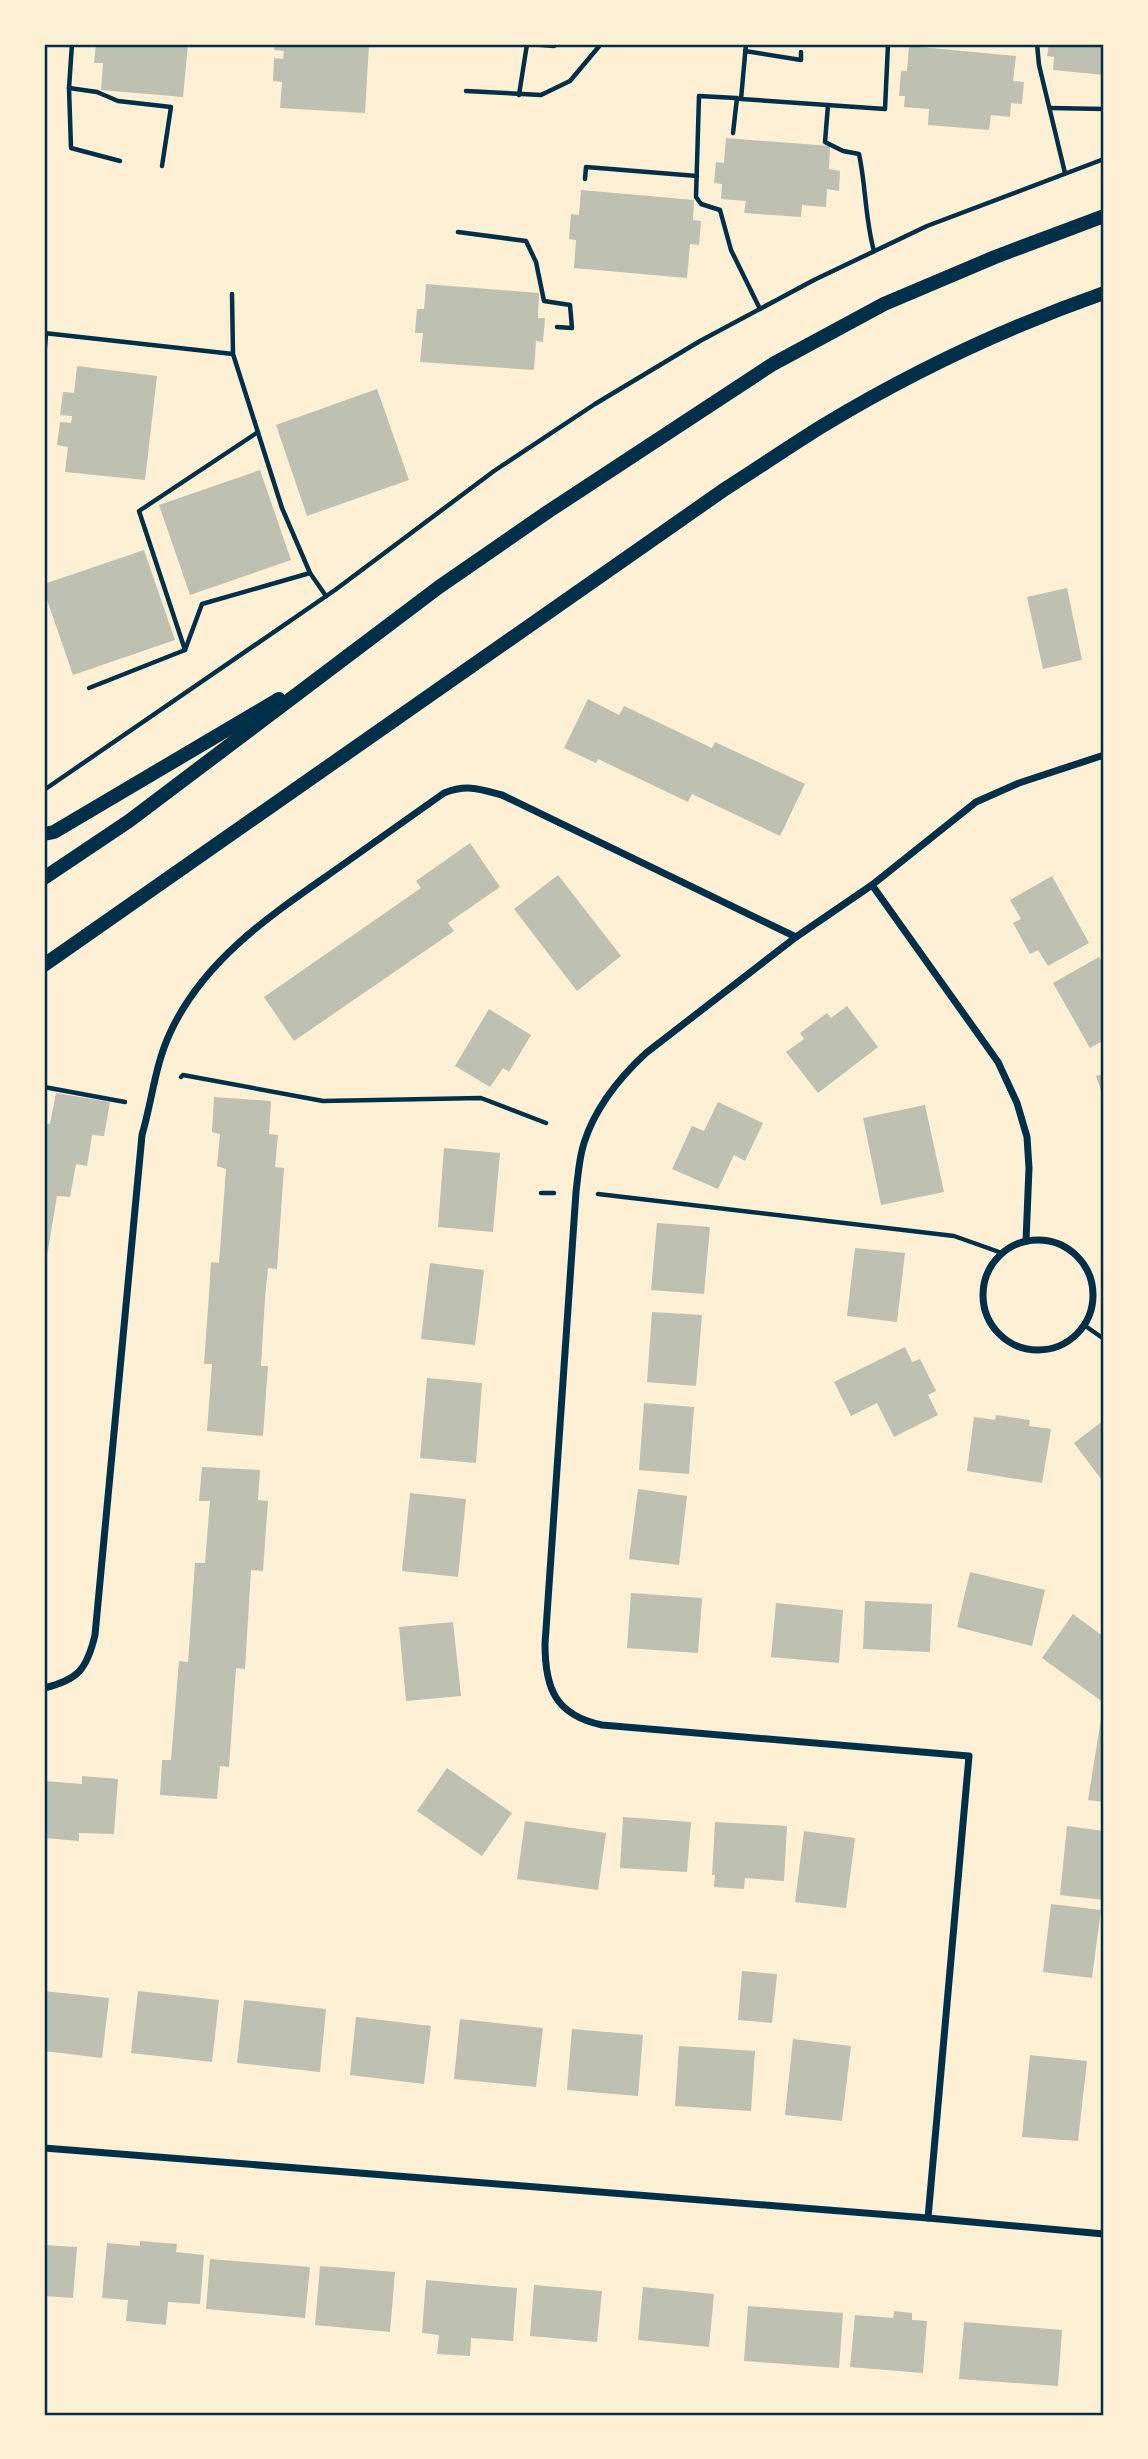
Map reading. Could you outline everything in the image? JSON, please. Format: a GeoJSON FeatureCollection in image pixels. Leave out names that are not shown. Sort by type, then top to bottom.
{"type":"FeatureCollection","features":[{"type":"Feature","properties":{"kind":"main road"},"geometry":{"type":"LineString","coordinates":[[44,878],[129,821],[439,587],[549,511],[773,364],[884,304],[995,257],[1104,216]]}},
{"type":"Feature","properties":{"kind":"main road"},"geometry":{"type":"LineString","coordinates":[[44,965],[725,489],[825,425],[935,363],[1050,312],[1104,293]]}},
{"type":"Feature","properties":{"kind":"main road"},"geometry":{"type":"LineString","coordinates":[[44,834],[54,832],[343,661]]}},
{"type":"Feature","properties":{"kind":"street"},"geometry":{"type":"LineString","coordinates":[[928,2218],[969,1756],[602,1725],[582,1721],[563,1708],[552,1691],[545,1671],[545,1644],[576,1192],[583,1146],[594,1116],[629,1070],[646,1054],[976,802],[1019,783],[1104,755]]}},
{"type":"Feature","properties":{"kind":"street"},"geometry":{"type":"LineString","coordinates":[[44,1688],[63,1684],[79,1672],[90,1658],[95,1635],[142,1135],[151,1107],[159,1062],[170,1032],[188,1001],[214,967],[243,938],[444,793],[459,787],[502,795],[796,937]]}},
{"type":"Feature","properties":{"kind":"street"},"geometry":{"type":"LineString","coordinates":[[872,884],[990,1051],[1017,1103],[1027,1137],[1029,1168],[1026,1241]]}},
{"type":"Feature","properties":{"kind":"street"},"geometry":{"type":"LineString","coordinates":[[1026,1241],[1056,1243],[1070,1250],[1082,1262],[1089,1275],[1093,1291],[1092,1307],[1084,1325],[1072,1339],[1055,1348],[1036,1350],[1018,1346],[1001,1337],[989,1321],[983,1304],[984,1285],[990,1267],[1002,1253],[1026,1241]]}},
{"type":"Feature","properties":{"kind":"street"},"geometry":{"type":"LineString","coordinates":[[44,2148],[1104,2234]]}},
{"type":"Feature","properties":{"kind":"path"},"geometry":{"type":"LineString","coordinates":[[72,44],[69,88],[71,148],[120,160]]}},
{"type":"Feature","properties":{"kind":"path"},"geometry":{"type":"LineString","coordinates":[[519,95],[528,44],[554,44]]}},
{"type":"Feature","properties":{"kind":"path"},"geometry":{"type":"LineString","coordinates":[[466,91],[541,95],[570,80],[601,44]]}},
{"type":"Feature","properties":{"kind":"path"},"geometry":{"type":"LineString","coordinates":[[733,133],[746,44]]}},
{"type":"Feature","properties":{"kind":"path"},"geometry":{"type":"LineString","coordinates":[[760,309],[731,250],[720,210],[701,204],[696,197],[699,96],[885,109],[888,44]]}},
{"type":"Feature","properties":{"kind":"path"},"geometry":{"type":"LineString","coordinates":[[1037,44],[1065,173]]}},
{"type":"Feature","properties":{"kind":"path"},"geometry":{"type":"LineString","coordinates":[[745,51],[801,60],[802,52]]}},
{"type":"Feature","properties":{"kind":"path"},"geometry":{"type":"LineString","coordinates":[[69,88],[97,93],[118,101],[171,107],[162,166]]}},
{"type":"Feature","properties":{"kind":"path"},"geometry":{"type":"LineString","coordinates":[[828,105],[825,142],[842,151],[859,153],[874,251]]}},
{"type":"Feature","properties":{"kind":"path"},"geometry":{"type":"LineString","coordinates":[[1050,108],[1104,109]]}},
{"type":"Feature","properties":{"kind":"path"},"geometry":{"type":"LineString","coordinates":[[44,790],[326,596],[494,471],[595,404],[700,341],[927,226],[1104,159]]}},
{"type":"Feature","properties":{"kind":"path"},"geometry":{"type":"LineString","coordinates":[[585,178],[586,167],[697,176]]}},
{"type":"Feature","properties":{"kind":"path"},"geometry":{"type":"LineString","coordinates":[[458,232],[526,241],[536,262],[544,301],[570,304],[572,328],[557,327]]}},
{"type":"Feature","properties":{"kind":"path"},"geometry":{"type":"LineString","coordinates":[[232,294],[233,354],[282,508],[310,573],[326,596]]}},
{"type":"Feature","properties":{"kind":"path"},"geometry":{"type":"LineString","coordinates":[[44,358],[45,333],[233,354]]}},
{"type":"Feature","properties":{"kind":"path"},"geometry":{"type":"LineString","coordinates":[[185,650],[139,511],[258,432]]}},
{"type":"Feature","properties":{"kind":"path"},"geometry":{"type":"LineString","coordinates":[[89,688],[185,650],[202,604],[310,573]]}},
{"type":"Feature","properties":{"kind":"path"},"geometry":{"type":"LineString","coordinates":[[44,1087],[151,1107],[183,1075],[323,1101],[481,1098],[546,1123]]}},
{"type":"Feature","properties":{"kind":"path"},"geometry":{"type":"LineString","coordinates":[[541,1193],[576,1192],[954,1236],[1002,1253]]}},
{"type":"Feature","properties":{"kind":"path"},"geometry":{"type":"LineString","coordinates":[[1084,1325],[1104,1339]]}},
{"type":"Feature","properties":{"kind":"building"},"geometry":{"type":"Polygon","coordinates":[[[96,44],[188,44],[183,97],[101,90],[103,63],[94,63],[96,44]]]}},
{"type":"Feature","properties":{"kind":"building"},"geometry":{"type":"Polygon","coordinates":[[[275,44],[369,44],[365,113],[280,108],[282,82],[273,81],[274,58],[283,59],[284,51],[274,50],[275,44]]]}},
{"type":"Feature","properties":{"kind":"building"},"geometry":{"type":"Polygon","coordinates":[[[1049,44],[1104,44],[1104,75],[1053,70],[1054,57],[1047,56],[1049,44]]]}},
{"type":"Feature","properties":{"kind":"building"},"geometry":{"type":"Polygon","coordinates":[[[909,46],[1016,56],[1013,81],[1024,82],[1022,104],[1011,103],[1010,117],[991,115],[989,130],[928,125],[929,109],[904,107],[905,96],[899,96],[901,71],[907,71],[909,46]]]}},
{"type":"Feature","properties":{"kind":"building"},"geometry":{"type":"Polygon","coordinates":[[[726,138],[830,146],[829,169],[840,171],[839,191],[827,189],[826,207],[802,205],[801,217],[744,213],[746,201],[721,199],[722,184],[714,183],[716,162],[724,163],[726,138]]]}},
{"type":"Feature","properties":{"kind":"building"},"geometry":{"type":"Polygon","coordinates":[[[581,190],[694,200],[693,220],[701,221],[699,245],[690,244],[687,278],[574,268],[576,240],[569,239],[571,214],[579,215],[581,190]]]}},
{"type":"Feature","properties":{"kind":"building"},"geometry":{"type":"Polygon","coordinates":[[[426,284],[539,293],[538,318],[545,318],[543,342],[536,341],[534,370],[420,362],[423,333],[415,333],[417,309],[424,309],[426,284]]]}},
{"type":"Feature","properties":{"kind":"building"},"geometry":{"type":"Polygon","coordinates":[[[77,366],[157,376],[145,480],[65,472],[68,447],[57,445],[60,422],[71,423],[72,416],[60,415],[63,392],[74,393],[77,366]]]}},
{"type":"Feature","properties":{"kind":"building"},"geometry":{"type":"Polygon","coordinates":[[[377,389],[409,480],[307,516],[276,425],[377,389]]]}},
{"type":"Feature","properties":{"kind":"building"},"geometry":{"type":"Polygon","coordinates":[[[260,470],[291,560],[190,595],[159,505],[260,470]]]}},
{"type":"Feature","properties":{"kind":"building"},"geometry":{"type":"Polygon","coordinates":[[[144,550],[175,640],[73,675],[44,591],[44,584],[144,550]]]}},
{"type":"Feature","properties":{"kind":"building"},"geometry":{"type":"Polygon","coordinates":[[[1067,588],[1082,660],[1043,669],[1027,597],[1067,588]]]}},
{"type":"Feature","properties":{"kind":"building"},"geometry":{"type":"Polygon","coordinates":[[[588,699],[619,715],[624,706],[712,748],[715,742],[805,784],[780,836],[692,794],[688,802],[598,759],[596,763],[564,748],[588,699]]]}},
{"type":"Feature","properties":{"kind":"building"},"geometry":{"type":"Polygon","coordinates":[[[470,843],[500,887],[448,923],[454,931],[294,1041],[264,997],[421,888],[416,881],[470,843]]]}},
{"type":"Feature","properties":{"kind":"building"},"geometry":{"type":"Polygon","coordinates":[[[558,875],[621,956],[577,991],[514,909],[558,875]]]}},
{"type":"Feature","properties":{"kind":"building"},"geometry":{"type":"Polygon","coordinates":[[[1052,876],[1089,943],[1048,966],[1038,950],[1030,954],[1013,923],[1021,919],[1010,900],[1052,876]]]}},
{"type":"Feature","properties":{"kind":"building"},"geometry":{"type":"Polygon","coordinates":[[[1099,957],[1104,966],[1104,1040],[1090,1048],[1053,983],[1099,957]]]}},
{"type":"Feature","properties":{"kind":"building"},"geometry":{"type":"Polygon","coordinates":[[[847,1006],[878,1047],[818,1093],[786,1052],[804,1039],[800,1033],[827,1013],[831,1018],[847,1006]]]}},
{"type":"Feature","properties":{"kind":"building"},"geometry":{"type":"Polygon","coordinates":[[[489,1009],[531,1035],[509,1072],[503,1068],[490,1087],[455,1066],[489,1009]]]}},
{"type":"Feature","properties":{"kind":"building"},"geometry":{"type":"Polygon","coordinates":[[[1104,1074],[1104,1099],[1096,1076],[1104,1074]]]}},
{"type":"Feature","properties":{"kind":"building"},"geometry":{"type":"Polygon","coordinates":[[[56,1093],[110,1102],[104,1136],[92,1135],[87,1166],[76,1164],[70,1197],[57,1196],[46,1262],[44,1124],[50,1124],[56,1093]]]}},
{"type":"Feature","properties":{"kind":"building"},"geometry":{"type":"Polygon","coordinates":[[[214,1097],[271,1101],[269,1134],[278,1135],[275,1167],[284,1168],[277,1269],[268,1268],[265,1298],[261,1366],[268,1366],[263,1436],[207,1431],[212,1364],[204,1364],[211,1262],[219,1263],[226,1169],[217,1166],[220,1134],[212,1132],[214,1097]]]}},
{"type":"Feature","properties":{"kind":"building"},"geometry":{"type":"Polygon","coordinates":[[[718,1102],[763,1123],[745,1161],[734,1155],[718,1189],[672,1169],[692,1126],[704,1131],[718,1102]]]}},
{"type":"Feature","properties":{"kind":"building"},"geometry":{"type":"Polygon","coordinates":[[[925,1105],[944,1192],[881,1205],[863,1118],[925,1105]]]}},
{"type":"Feature","properties":{"kind":"building"},"geometry":{"type":"Polygon","coordinates":[[[444,1148],[500,1153],[493,1232],[438,1227],[444,1148]]]}},
{"type":"Feature","properties":{"kind":"building"},"geometry":{"type":"Polygon","coordinates":[[[657,1223],[710,1227],[704,1294],[651,1290],[657,1223]]]}},
{"type":"Feature","properties":{"kind":"building"},"geometry":{"type":"Polygon","coordinates":[[[855,1248],[905,1253],[897,1322],[847,1316],[855,1248]]]}},
{"type":"Feature","properties":{"kind":"building"},"geometry":{"type":"Polygon","coordinates":[[[430,1263],[484,1270],[475,1345],[421,1339],[430,1263]]]}},
{"type":"Feature","properties":{"kind":"building"},"geometry":{"type":"Polygon","coordinates":[[[652,1312],[702,1315],[696,1386],[647,1382],[652,1312]]]}},
{"type":"Feature","properties":{"kind":"building"},"geometry":{"type":"Polygon","coordinates":[[[905,1347],[912,1362],[920,1359],[936,1391],[928,1395],[938,1415],[894,1437],[877,1403],[851,1416],[834,1382],[905,1347]]]}},
{"type":"Feature","properties":{"kind":"building"},"geometry":{"type":"Polygon","coordinates":[[[427,1378],[482,1383],[476,1463],[420,1458],[427,1378]]]}},
{"type":"Feature","properties":{"kind":"building"},"geometry":{"type":"Polygon","coordinates":[[[644,1403],[694,1407],[689,1474],[639,1470],[644,1403]]]}},
{"type":"Feature","properties":{"kind":"building"},"geometry":{"type":"Polygon","coordinates":[[[996,1415],[1030,1420],[1029,1426],[1051,1429],[1042,1483],[967,1471],[974,1417],[995,1420],[996,1415]]]}},
{"type":"Feature","properties":{"kind":"building"},"geometry":{"type":"Polygon","coordinates":[[[1104,1420],[1104,1483],[1074,1443],[1104,1420]]]}},
{"type":"Feature","properties":{"kind":"building"},"geometry":{"type":"Polygon","coordinates":[[[202,1467],[260,1470],[258,1500],[268,1501],[263,1571],[251,1570],[245,1669],[236,1668],[229,1767],[220,1766],[217,1799],[160,1795],[162,1760],[171,1760],[179,1661],[188,1662],[195,1563],[205,1563],[210,1501],[199,1501],[202,1467]]]}},
{"type":"Feature","properties":{"kind":"building"},"geometry":{"type":"Polygon","coordinates":[[[638,1489],[687,1496],[679,1565],[629,1559],[638,1489]]]}},
{"type":"Feature","properties":{"kind":"building"},"geometry":{"type":"Polygon","coordinates":[[[410,1493],[466,1499],[458,1577],[402,1571],[410,1493]]]}},
{"type":"Feature","properties":{"kind":"building"},"geometry":{"type":"Polygon","coordinates":[[[970,1572],[1045,1590],[1032,1646],[957,1627],[970,1572]]]}},
{"type":"Feature","properties":{"kind":"building"},"geometry":{"type":"Polygon","coordinates":[[[631,1593],[702,1598],[698,1653],[627,1648],[631,1593]]]}},
{"type":"Feature","properties":{"kind":"building"},"geometry":{"type":"Polygon","coordinates":[[[865,1601],[932,1604],[930,1652],[863,1649],[865,1601]]]}},
{"type":"Feature","properties":{"kind":"building"},"geometry":{"type":"Polygon","coordinates":[[[776,1603],[843,1610],[839,1663],[771,1657],[776,1603]]]}},
{"type":"Feature","properties":{"kind":"building"},"geometry":{"type":"Polygon","coordinates":[[[1073,1614],[1104,1637],[1104,1703],[1042,1658],[1073,1614]]]}},
{"type":"Feature","properties":{"kind":"building"},"geometry":{"type":"Polygon","coordinates":[[[453,1622],[461,1696],[406,1701],[399,1627],[453,1622]]]}},
{"type":"Feature","properties":{"kind":"building"},"geometry":{"type":"Polygon","coordinates":[[[1101,1719],[1104,1719],[1104,1802],[1088,1800],[1101,1719]]]}},
{"type":"Feature","properties":{"kind":"building"},"geometry":{"type":"Polygon","coordinates":[[[447,1768],[512,1813],[482,1856],[417,1811],[447,1768]]]}},
{"type":"Feature","properties":{"kind":"building"},"geometry":{"type":"Polygon","coordinates":[[[82,1776],[118,1779],[114,1834],[79,1833],[79,1841],[44,1838],[44,1781],[82,1784],[82,1776]]]}},
{"type":"Feature","properties":{"kind":"building"},"geometry":{"type":"Polygon","coordinates":[[[623,1817],[691,1822],[687,1872],[620,1868],[623,1817]]]}},
{"type":"Feature","properties":{"kind":"building"},"geometry":{"type":"Polygon","coordinates":[[[525,1821],[606,1833],[598,1890],[517,1879],[525,1821]]]}},
{"type":"Feature","properties":{"kind":"building"},"geometry":{"type":"Polygon","coordinates":[[[715,1822],[787,1826],[784,1881],[745,1878],[744,1889],[714,1887],[715,1875],[712,1875],[715,1822]]]}},
{"type":"Feature","properties":{"kind":"building"},"geometry":{"type":"Polygon","coordinates":[[[1067,1826],[1104,1831],[1104,1900],[1060,1895],[1067,1826]]]}},
{"type":"Feature","properties":{"kind":"building"},"geometry":{"type":"Polygon","coordinates":[[[804,1831],[855,1838],[846,1908],[795,1902],[804,1831]]]}},
{"type":"Feature","properties":{"kind":"building"},"geometry":{"type":"Polygon","coordinates":[[[1051,1904],[1101,1910],[1092,1978],[1043,1972],[1051,1904]]]}},
{"type":"Feature","properties":{"kind":"building"},"geometry":{"type":"Polygon","coordinates":[[[742,1971],[777,1974],[772,2023],[738,2020],[742,1971]]]}},
{"type":"Feature","properties":{"kind":"building"},"geometry":{"type":"Polygon","coordinates":[[[44,1991],[109,1998],[102,2058],[44,2051],[44,1991]]]}},
{"type":"Feature","properties":{"kind":"building"},"geometry":{"type":"Polygon","coordinates":[[[138,1991],[219,2000],[212,2062],[131,2053],[138,1991]]]}},
{"type":"Feature","properties":{"kind":"building"},"geometry":{"type":"Polygon","coordinates":[[[244,2000],[326,2009],[320,2072],[237,2063],[244,2000]]]}},
{"type":"Feature","properties":{"kind":"building"},"geometry":{"type":"Polygon","coordinates":[[[356,2017],[431,2026],[424,2084],[350,2075],[356,2017]]]}},
{"type":"Feature","properties":{"kind":"building"},"geometry":{"type":"Polygon","coordinates":[[[460,2019],[543,2028],[536,2087],[454,2079],[460,2019]]]}},
{"type":"Feature","properties":{"kind":"building"},"geometry":{"type":"Polygon","coordinates":[[[572,2029],[643,2035],[638,2096],[567,2090],[572,2029]]]}},
{"type":"Feature","properties":{"kind":"building"},"geometry":{"type":"Polygon","coordinates":[[[793,2039],[851,2046],[842,2121],[785,2115],[793,2039]]]}},
{"type":"Feature","properties":{"kind":"building"},"geometry":{"type":"Polygon","coordinates":[[[679,2046],[755,2051],[751,2111],[675,2106],[679,2046]]]}},
{"type":"Feature","properties":{"kind":"building"},"geometry":{"type":"Polygon","coordinates":[[[1030,2055],[1087,2061],[1078,2141],[1022,2137],[1030,2055]]]}},
{"type":"Feature","properties":{"kind":"building"},"geometry":{"type":"Polygon","coordinates":[[[140,2241],[177,2244],[176,2252],[204,2255],[200,2304],[168,2302],[166,2325],[126,2321],[128,2300],[102,2298],[107,2243],[140,2246],[140,2241]]]}},
{"type":"Feature","properties":{"kind":"building"},"geometry":{"type":"Polygon","coordinates":[[[44,2245],[77,2247],[73,2298],[44,2296],[44,2245]]]}},
{"type":"Feature","properties":{"kind":"building"},"geometry":{"type":"Polygon","coordinates":[[[210,2259],[310,2267],[305,2318],[206,2309],[210,2259]]]}},
{"type":"Feature","properties":{"kind":"building"},"geometry":{"type":"Polygon","coordinates":[[[320,2266],[395,2272],[390,2332],[315,2325],[320,2266]]]}},
{"type":"Feature","properties":{"kind":"building"},"geometry":{"type":"Polygon","coordinates":[[[426,2280],[517,2288],[513,2341],[471,2338],[470,2356],[437,2354],[439,2335],[422,2333],[426,2280]]]}},
{"type":"Feature","properties":{"kind":"building"},"geometry":{"type":"Polygon","coordinates":[[[534,2285],[602,2291],[597,2342],[530,2336],[534,2285]]]}},
{"type":"Feature","properties":{"kind":"building"},"geometry":{"type":"Polygon","coordinates":[[[643,2287],[714,2294],[709,2347],[638,2340],[643,2287]]]}},
{"type":"Feature","properties":{"kind":"building"},"geometry":{"type":"Polygon","coordinates":[[[748,2306],[843,2313],[839,2368],[744,2361],[748,2306]]]}},
{"type":"Feature","properties":{"kind":"building"},"geometry":{"type":"Polygon","coordinates":[[[894,2311],[912,2313],[912,2320],[927,2321],[923,2373],[850,2367],[855,2315],[893,2318],[894,2311]]]}},
{"type":"Feature","properties":{"kind":"building"},"geometry":{"type":"Polygon","coordinates":[[[964,2322],[1062,2330],[1058,2386],[959,2379],[964,2322]]]}}]}
